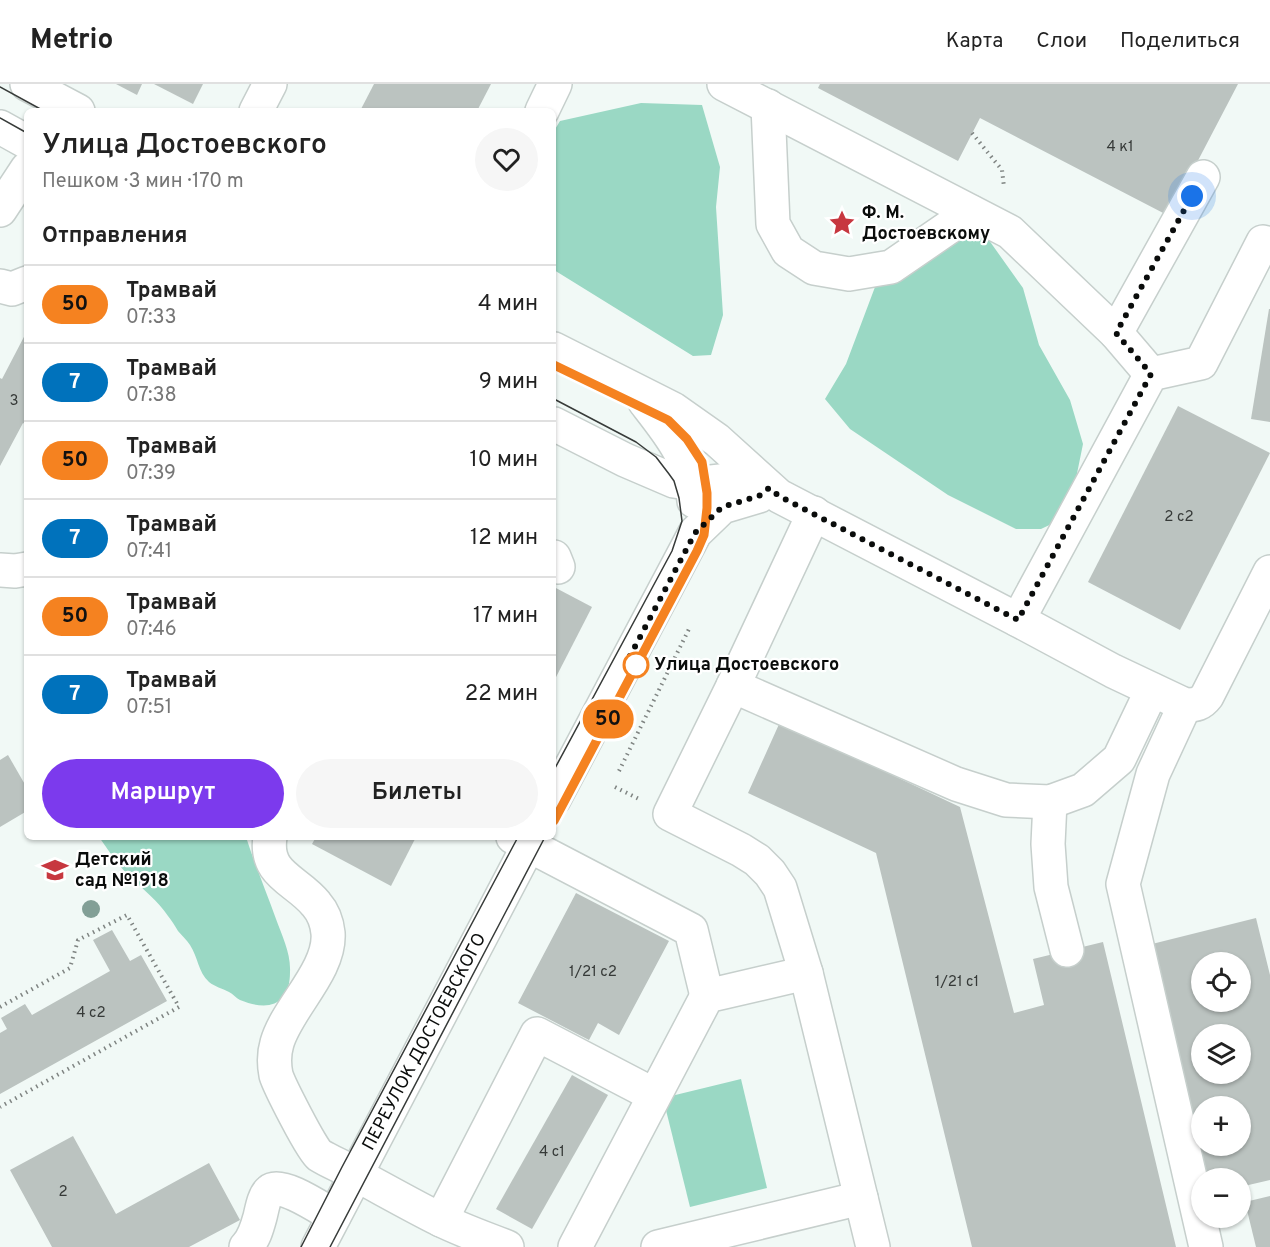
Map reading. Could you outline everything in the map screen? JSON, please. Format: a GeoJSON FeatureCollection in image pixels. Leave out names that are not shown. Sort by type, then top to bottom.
{"type":"FeatureCollection","features":[{"type":"Feature","properties":{"kind":"street"},"geometry":{"type":"LineString","coordinates":[[27,84],[68,108]]}},
{"type":"Feature","properties":{"kind":"street"},"geometry":{"type":"LineString","coordinates":[[258,108],[270,84]]}},
{"type":"Feature","properties":{"kind":"street"},"geometry":{"type":"LineString","coordinates":[[543,108],[555,84]]}},
{"type":"Feature","properties":{"kind":"street"},"geometry":{"type":"LineString","coordinates":[[724,84],[1010,232],[1116,333],[1151,374]]}},
{"type":"Feature","properties":{"kind":"street"},"geometry":{"type":"LineString","coordinates":[[768,106],[773,224],[788,251],[814,268],[849,274],[891,267],[971,212]]}},
{"type":"Feature","properties":{"kind":"street"},"geometry":{"type":"LineString","coordinates":[[0,127],[24,140]]}},
{"type":"Feature","properties":{"kind":"street"},"geometry":{"type":"LineString","coordinates":[[0,210],[24,174]]}},
{"type":"Feature","properties":{"kind":"street"},"geometry":{"type":"LineString","coordinates":[[1116,333],[1203,177]]}},
{"type":"Feature","properties":{"kind":"street"},"geometry":{"type":"LineString","coordinates":[[1018,620],[1151,374],[1201,363],[1263,242],[1270,243]]}},
{"type":"Feature","properties":{"kind":"street"},"geometry":{"type":"LineString","coordinates":[[0,286],[12,289],[24,284]]}},
{"type":"Feature","properties":{"kind":"street"},"geometry":{"type":"LineString","coordinates":[[556,350],[673,409],[717,440],[779,496],[1113,671],[1152,690],[1196,700]]}},
{"type":"Feature","properties":{"kind":"street"},"geometry":{"type":"LineString","coordinates":[[636,390],[672,436],[684,460],[693,484],[695,533]]}},
{"type":"Feature","properties":{"kind":"street"},"geometry":{"type":"LineString","coordinates":[[556,425],[625,460],[674,481],[693,484],[763,482]]}},
{"type":"Feature","properties":{"kind":"street"},"geometry":{"type":"LineString","coordinates":[[556,795],[695,533],[722,507],[759,496],[763,482]]}},
{"type":"Feature","properties":{"kind":"street"},"geometry":{"type":"LineString","coordinates":[[814,513],[670,814],[757,860],[780,888],[806,973],[873,1247]]}},
{"type":"Feature","properties":{"kind":"street"},"geometry":{"type":"LineString","coordinates":[[0,570],[24,570]]}},
{"type":"Feature","properties":{"kind":"street"},"geometry":{"type":"LineString","coordinates":[[1206,1247],[1123,884],[1153,774],[1270,572]]}},
{"type":"Feature","properties":{"kind":"street"},"geometry":{"type":"LineString","coordinates":[[733,686],[956,784],[1006,800],[1050,802],[1083,790],[1119,759],[1152,690]]}},
{"type":"Feature","properties":{"kind":"street"},"geometry":{"type":"LineString","coordinates":[[1050,802],[1048,844],[1051,887],[1067,950]]}},
{"type":"Feature","properties":{"kind":"street"},"geometry":{"type":"LineString","coordinates":[[270,840],[271,858],[278,871],[316,904],[324,918],[328,934],[326,950],[320,965],[277,1043],[275,1060],[277,1077],[283,1093],[317,1154],[441,1220],[507,1247]]}},
{"type":"Feature","properties":{"kind":"street"},"geometry":{"type":"LineString","coordinates":[[525,840],[691,930],[707,996],[574,1247]]}},
{"type":"Feature","properties":{"kind":"street","name":"ПЕРЕУЛОК ДОСТОЕВСКОГО"},"geometry":{"type":"LineString","coordinates":[[318,1247],[525,840]]}},
{"type":"Feature","properties":{"kind":"street"},"geometry":{"type":"LineString","coordinates":[[707,996],[806,973]]}},
{"type":"Feature","properties":{"kind":"street"},"geometry":{"type":"LineString","coordinates":[[441,1220],[537,1034],[654,1095]]}},
{"type":"Feature","properties":{"kind":"street"},"geometry":{"type":"LineString","coordinates":[[246,1247],[255,1232],[266,1196],[276,1188],[303,1198],[334,1216]]}},
{"type":"Feature","properties":{"kind":"street"},"geometry":{"type":"LineString","coordinates":[[658,1247],[861,1198]]}},
{"type":"Feature","properties":{"kind":"path"},"geometry":{"type":"LineString","coordinates":[[972,133],[1002,170],[1010,232]]}},
{"type":"Feature","properties":{"kind":"path"},"geometry":{"type":"LineString","coordinates":[[619,771],[694,619]]}},
{"type":"Feature","properties":{"kind":"path"},"geometry":{"type":"LineString","coordinates":[[0,1007],[70,968],[78,940],[126,915],[179,1007],[0,1107]]}},
{"type":"Feature","properties":{"kind":"green space"},"geometry":{"type":"Polygon","coordinates":[[[641,103],[702,105],[720,167],[716,207],[723,315],[711,355],[693,356],[556,271],[556,128],[560,121],[641,103]]]}},
{"type":"Feature","properties":{"kind":"green space"},"geometry":{"type":"Polygon","coordinates":[[[965,234],[986,236],[1023,288],[1039,345],[1070,400],[1083,444],[1071,503],[1060,520],[1041,529],[1016,529],[948,495],[850,429],[825,399],[846,364],[875,287],[965,234]]]}},
{"type":"Feature","properties":{"kind":"green space"},"geometry":{"type":"Polygon","coordinates":[[[101,840],[247,840],[288,951],[289,983],[282,999],[269,1005],[250,1004],[209,982],[190,945],[164,911],[114,858],[101,840]]]}},
{"type":"Feature","properties":{"kind":"green space"},"geometry":{"type":"Polygon","coordinates":[[[741,1079],[767,1188],[690,1207],[663,1098],[741,1079]]]}},
{"type":"Feature","properties":{"kind":"building"},"geometry":{"type":"Polygon","coordinates":[[[116,84],[142,84],[137,95],[116,84]]]}},
{"type":"Feature","properties":{"kind":"building"},"geometry":{"type":"Polygon","coordinates":[[[154,84],[203,84],[193,104],[154,84]]]}},
{"type":"Feature","properties":{"kind":"building"},"geometry":{"type":"Polygon","coordinates":[[[374,84],[491,84],[479,108],[362,108],[374,84]]]}},
{"type":"Feature","properties":{"kind":"building"},"geometry":{"type":"Polygon","coordinates":[[[820,84],[1238,84],[1169,216],[980,118],[958,161],[818,88],[820,84]]]}},
{"type":"Feature","properties":{"kind":"building"},"geometry":{"type":"Polygon","coordinates":[[[1270,309],[1270,422],[1251,419],[1270,309]]]}},
{"type":"Feature","properties":{"kind":"building"},"geometry":{"type":"Polygon","coordinates":[[[24,337],[24,424],[0,466],[0,378],[2,379],[24,337]]]}},
{"type":"Feature","properties":{"kind":"building"},"geometry":{"type":"Polygon","coordinates":[[[1178,406],[1270,453],[1180,630],[1088,582],[1178,406]]]}},
{"type":"Feature","properties":{"kind":"building"},"geometry":{"type":"Polygon","coordinates":[[[556,588],[592,607],[556,677],[556,588]]]}},
{"type":"Feature","properties":{"kind":"building"},"geometry":{"type":"Polygon","coordinates":[[[780,722],[960,807],[1014,1013],[1044,1005],[1033,959],[1103,942],[1176,1247],[972,1247],[876,853],[748,793],[780,722]]]}},
{"type":"Feature","properties":{"kind":"building"},"geometry":{"type":"Polygon","coordinates":[[[8,755],[24,783],[24,813],[0,827],[0,760],[8,755]]]}},
{"type":"Feature","properties":{"kind":"building"},"geometry":{"type":"Polygon","coordinates":[[[314,840],[414,840],[391,886],[312,844],[314,840]]]}},
{"type":"Feature","properties":{"kind":"building"},"geometry":{"type":"Polygon","coordinates":[[[576,893],[669,941],[619,1035],[598,1023],[589,1040],[518,1003],[576,893]]]}},
{"type":"Feature","properties":{"kind":"building"},"geometry":{"type":"Polygon","coordinates":[[[1256,918],[1270,975],[1270,1180],[1251,1184],[1251,1168],[1203,1168],[1200,1156],[1251,1156],[1251,1096],[1191,1096],[1191,1118],[1148,945],[1256,918]]]}},
{"type":"Feature","properties":{"kind":"building"},"geometry":{"type":"Polygon","coordinates":[[[112,930],[130,961],[141,955],[167,1001],[0,1094],[0,1033],[7,1029],[1,1018],[25,1004],[32,1015],[110,971],[93,940],[112,930]]]}},
{"type":"Feature","properties":{"kind":"building"},"geometry":{"type":"Polygon","coordinates":[[[572,1075],[608,1095],[532,1229],[496,1209],[572,1075]]]}},
{"type":"Feature","properties":{"kind":"building"},"geometry":{"type":"Polygon","coordinates":[[[73,1136],[116,1214],[209,1163],[240,1220],[189,1247],[52,1247],[10,1170],[73,1136]]]}},
{"type":"Feature","properties":{"kind":"building"},"geometry":{"type":"Polygon","coordinates":[[[1270,1196],[1270,1247],[1256,1247],[1251,1227],[1251,1201],[1270,1196]]]}},
{"type":"Feature","properties":{"kind":"tram line"},"geometry":{"type":"LineString","coordinates":[[0,87],[38,108]]}},
{"type":"Feature","properties":{"kind":"tram line"},"geometry":{"type":"LineString","coordinates":[[0,118],[24,131]]}},
{"type":"Feature","properties":{"kind":"tram line"},"geometry":{"type":"LineString","coordinates":[[556,366],[668,420],[687,439],[702,462],[707,508],[704,535],[697,551],[556,817]]}},
{"type":"Feature","properties":{"kind":"tram line","name":"50"},"geometry":{"type":"LineString","coordinates":[[556,366],[668,420],[687,439],[702,462],[707,508],[704,535],[697,551],[556,817]]}},
{"type":"Feature","properties":{"kind":"tram line"},"geometry":{"type":"LineString","coordinates":[[556,400],[636,442],[656,457],[674,481],[682,521],[672,551],[556,766]]}},
{"type":"Feature","properties":{"kind":"tram line"},"geometry":{"type":"LineString","coordinates":[[301,1247],[516,840]]}},
{"type":"Feature","properties":{"kind":"tram line"},"geometry":{"type":"LineString","coordinates":[[330,1247],[543,840]]}},
{"type":"Feature","properties":{"kind":"place","name":"Ф. М. Достоевскому"},"geometry":{"type":"Point","coordinates":[842,223]}},
{"type":"Feature","properties":{"kind":"place","name":"Улица Достоевского"},"geometry":{"type":"Point","coordinates":[636,665]}},
{"type":"Feature","properties":{"kind":"place","name":"Детский сад №1918"},"geometry":{"type":"Point","coordinates":[55,870]}},
{"type":"Feature","properties":{"kind":"route"},"geometry":{"type":"LineString","coordinates":[[636,665],[630,656],[695,533],[722,507],[759,496],[769,488],[779,496],[1018,620],[1151,374],[1116,333],[1192,196]]}}]}
